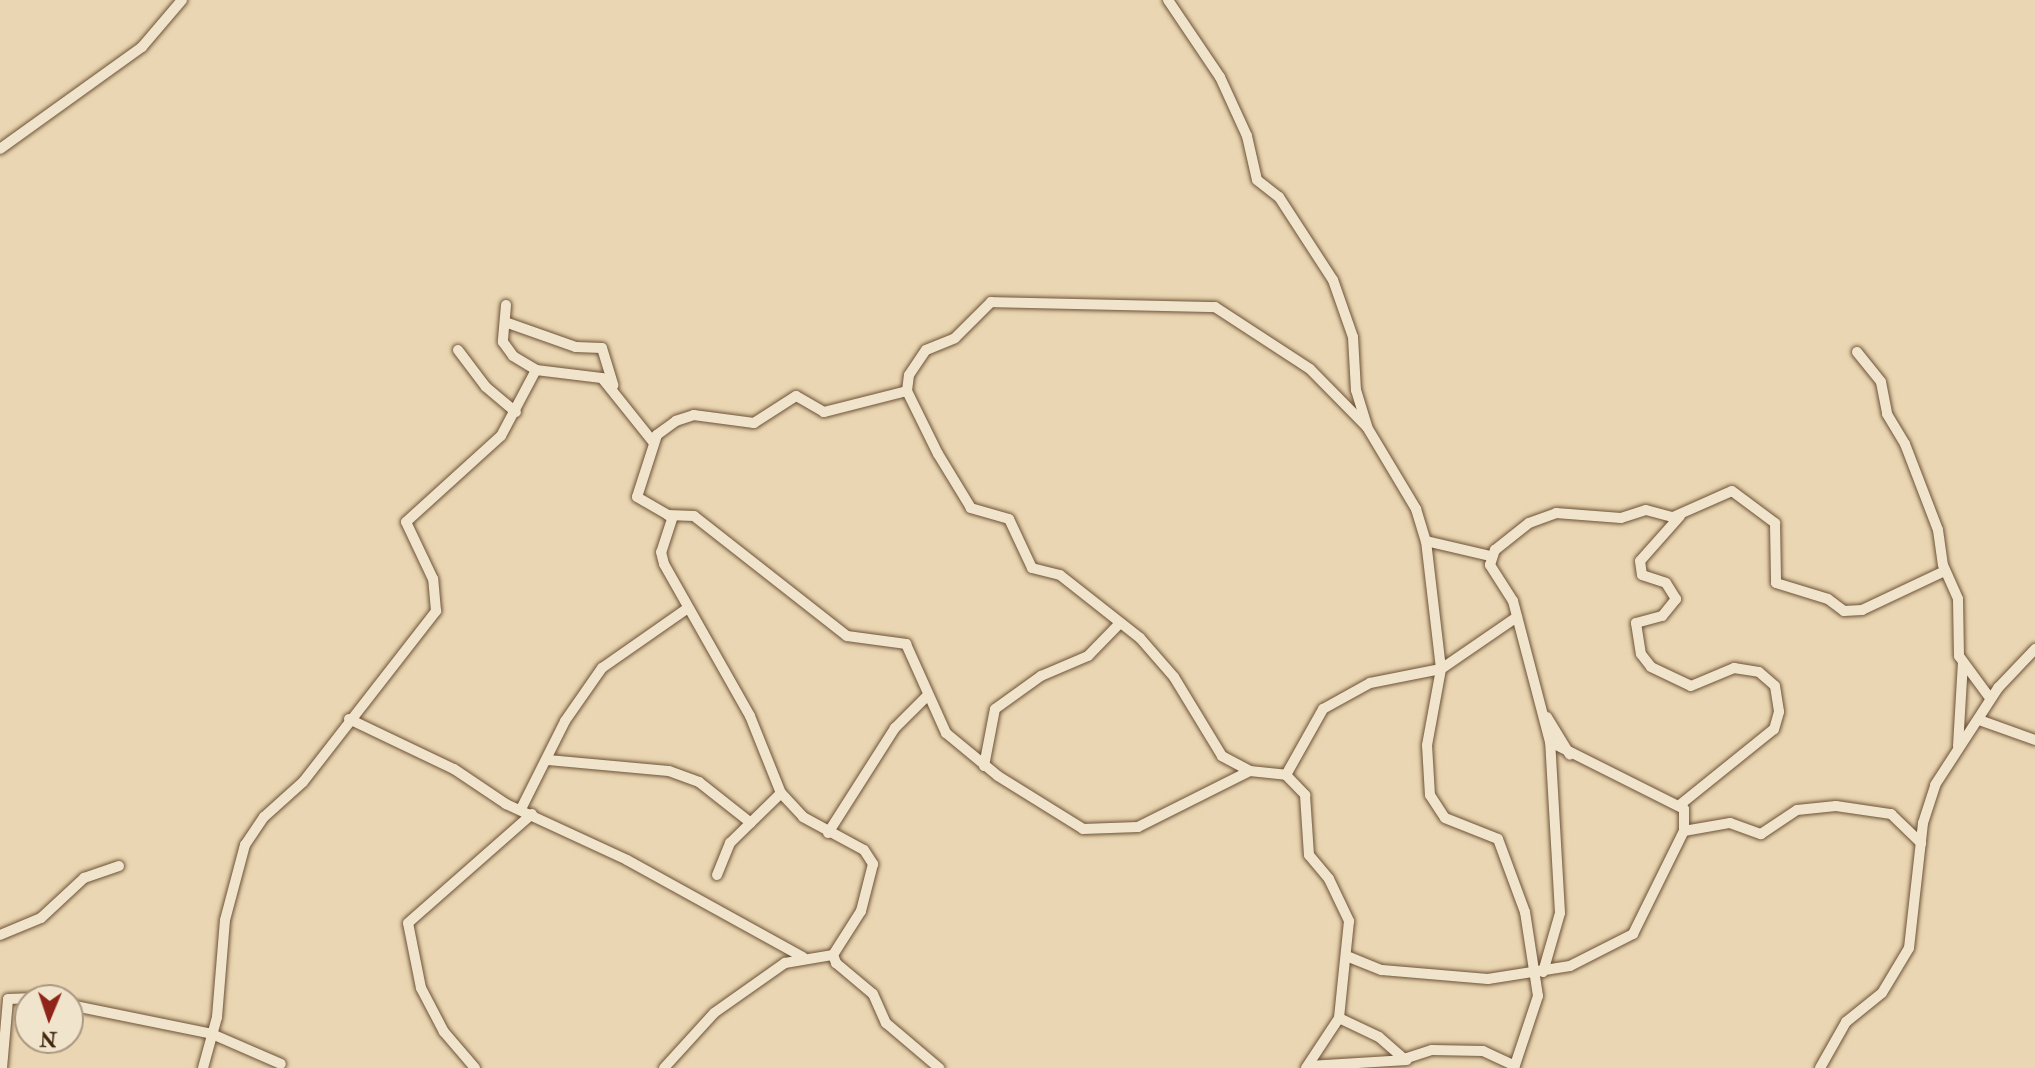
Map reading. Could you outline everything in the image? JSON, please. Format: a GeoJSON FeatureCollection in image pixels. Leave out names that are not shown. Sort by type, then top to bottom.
{"type":"FeatureCollection","features":[{"type":"Feature","properties":{"kind":"street"},"geometry":{"type":"LineString","coordinates":[[0,149],[142,47],[182,0]]}},
{"type":"Feature","properties":{"kind":"street"},"geometry":{"type":"LineString","coordinates":[[1168,0],[1220,77],[1247,136],[1257,180],[1279,197],[1333,280],[1353,337],[1356,390],[1367,427]]}},
{"type":"Feature","properties":{"kind":"street"},"geometry":{"type":"LineString","coordinates":[[1540,972],[1503,846],[1445,818],[1430,795],[1427,745],[1441,669],[1426,541],[1416,509],[1367,427],[1331,385],[1234,316],[1197,305],[991,302],[956,338],[921,354],[907,391],[971,508],[1009,519],[1032,568],[1060,575],[1119,624],[1174,677],[1222,756],[1250,771],[1286,775],[1305,796],[1309,855],[1329,879],[1349,921],[1349,957],[1339,1018],[1315,1046],[1308,1067],[1407,1059],[1432,1050],[1483,1051],[1514,1067],[1537,1006],[1540,972],[1560,913],[1550,742],[1546,716]]}},
{"type":"Feature","properties":{"kind":"street"},"geometry":{"type":"LineString","coordinates":[[506,305],[507,349],[536,370],[612,385]]}},
{"type":"Feature","properties":{"kind":"street"},"geometry":{"type":"LineString","coordinates":[[505,321],[576,347],[602,348],[612,385],[654,443]]}},
{"type":"Feature","properties":{"kind":"street"},"geometry":{"type":"LineString","coordinates":[[458,350],[486,387],[516,412]]}},
{"type":"Feature","properties":{"kind":"street"},"geometry":{"type":"LineString","coordinates":[[1857,352],[1881,382],[1886,414],[1905,444],[1938,530],[1945,571],[1958,599],[1963,662],[1958,746]]}},
{"type":"Feature","properties":{"kind":"street"},"geometry":{"type":"LineString","coordinates":[[203,1068],[212,1034],[225,920],[245,845],[349,719],[437,606],[433,579],[406,522],[494,443],[516,412],[536,370]]}},
{"type":"Feature","properties":{"kind":"street"},"geometry":{"type":"LineString","coordinates":[[907,391],[824,412],[796,396],[754,422],[689,416],[662,428],[654,443],[637,497],[673,516],[694,516],[737,544],[847,636],[906,644],[920,666],[926,698],[946,733],[984,766],[1083,829],[1105,831],[1138,827],[1250,771]]}},
{"type":"Feature","properties":{"kind":"street"},"geometry":{"type":"LineString","coordinates":[[1681,804],[1774,729],[1779,712],[1775,686],[1759,672],[1734,668],[1691,686],[1651,667],[1641,654],[1636,623],[1662,616],[1676,599],[1666,583],[1642,575],[1640,561],[1680,516],[1732,491],[1751,499],[1779,533],[1776,583],[1849,612],[1945,571]]}},
{"type":"Feature","properties":{"kind":"street"},"geometry":{"type":"LineString","coordinates":[[1490,556],[1530,523],[1556,513],[1621,518],[1646,510],[1680,516]]}},
{"type":"Feature","properties":{"kind":"street"},"geometry":{"type":"LineString","coordinates":[[673,516],[661,552],[688,608],[750,716],[780,793],[828,834],[864,850],[874,873],[861,911],[833,955]]}},
{"type":"Feature","properties":{"kind":"street"},"geometry":{"type":"LineString","coordinates":[[1426,541],[1490,556]]}},
{"type":"Feature","properties":{"kind":"street"},"geometry":{"type":"LineString","coordinates":[[1490,556],[1494,577],[1517,617],[1530,685],[1570,755]]}},
{"type":"Feature","properties":{"kind":"street"},"geometry":{"type":"LineString","coordinates":[[521,809],[548,760],[565,721],[601,668],[688,608]]}},
{"type":"Feature","properties":{"kind":"street"},"geometry":{"type":"LineString","coordinates":[[1286,775],[1323,709],[1370,683],[1441,669],[1517,617]]}},
{"type":"Feature","properties":{"kind":"street"},"geometry":{"type":"LineString","coordinates":[[984,766],[987,728],[995,709],[1027,684],[1088,656],[1119,624]]}},
{"type":"Feature","properties":{"kind":"street"},"geometry":{"type":"LineString","coordinates":[[1820,1068],[1846,1022],[1882,993],[1909,948],[1926,806],[1958,746],[1982,721],[1990,698],[2035,649]]}},
{"type":"Feature","properties":{"kind":"street"},"geometry":{"type":"LineString","coordinates":[[1963,662],[1990,698]]}},
{"type":"Feature","properties":{"kind":"street"},"geometry":{"type":"LineString","coordinates":[[828,834],[895,728],[926,698]]}},
{"type":"Feature","properties":{"kind":"street"},"geometry":{"type":"LineString","coordinates":[[349,719],[454,769],[521,809],[803,957]]}},
{"type":"Feature","properties":{"kind":"street"},"geometry":{"type":"LineString","coordinates":[[1982,721],[2035,740]]}},
{"type":"Feature","properties":{"kind":"street"},"geometry":{"type":"LineString","coordinates":[[1550,742],[1641,792],[1681,804]]}},
{"type":"Feature","properties":{"kind":"street"},"geometry":{"type":"LineString","coordinates":[[548,760],[669,771],[699,782],[751,823]]}},
{"type":"Feature","properties":{"kind":"street"},"geometry":{"type":"LineString","coordinates":[[717,875],[730,843],[780,793]]}},
{"type":"Feature","properties":{"kind":"street"},"geometry":{"type":"LineString","coordinates":[[1349,957],[1382,970],[1488,979],[1540,972],[1590,958],[1633,934],[1684,831],[1681,804]]}},
{"type":"Feature","properties":{"kind":"street"},"geometry":{"type":"LineString","coordinates":[[1684,831],[1730,823],[1761,834],[1797,810],[1836,806],[1891,814],[1921,843]]}},
{"type":"Feature","properties":{"kind":"street"},"geometry":{"type":"LineString","coordinates":[[475,1068],[444,1032],[421,988],[408,923],[532,814]]}},
{"type":"Feature","properties":{"kind":"street"},"geometry":{"type":"LineString","coordinates":[[0,935],[41,918],[83,878],[119,866]]}},
{"type":"Feature","properties":{"kind":"street"},"geometry":{"type":"LineString","coordinates":[[664,1068],[714,1013],[803,957],[833,955],[873,994],[886,1023],[939,1068]]}},
{"type":"Feature","properties":{"kind":"street"},"geometry":{"type":"LineString","coordinates":[[2,1068],[8,999],[14,999]]}},
{"type":"Feature","properties":{"kind":"street"},"geometry":{"type":"LineString","coordinates":[[84,1007],[212,1034],[281,1064]]}},
{"type":"Feature","properties":{"kind":"street"},"geometry":{"type":"LineString","coordinates":[[1339,1018],[1407,1059]]}}]}
